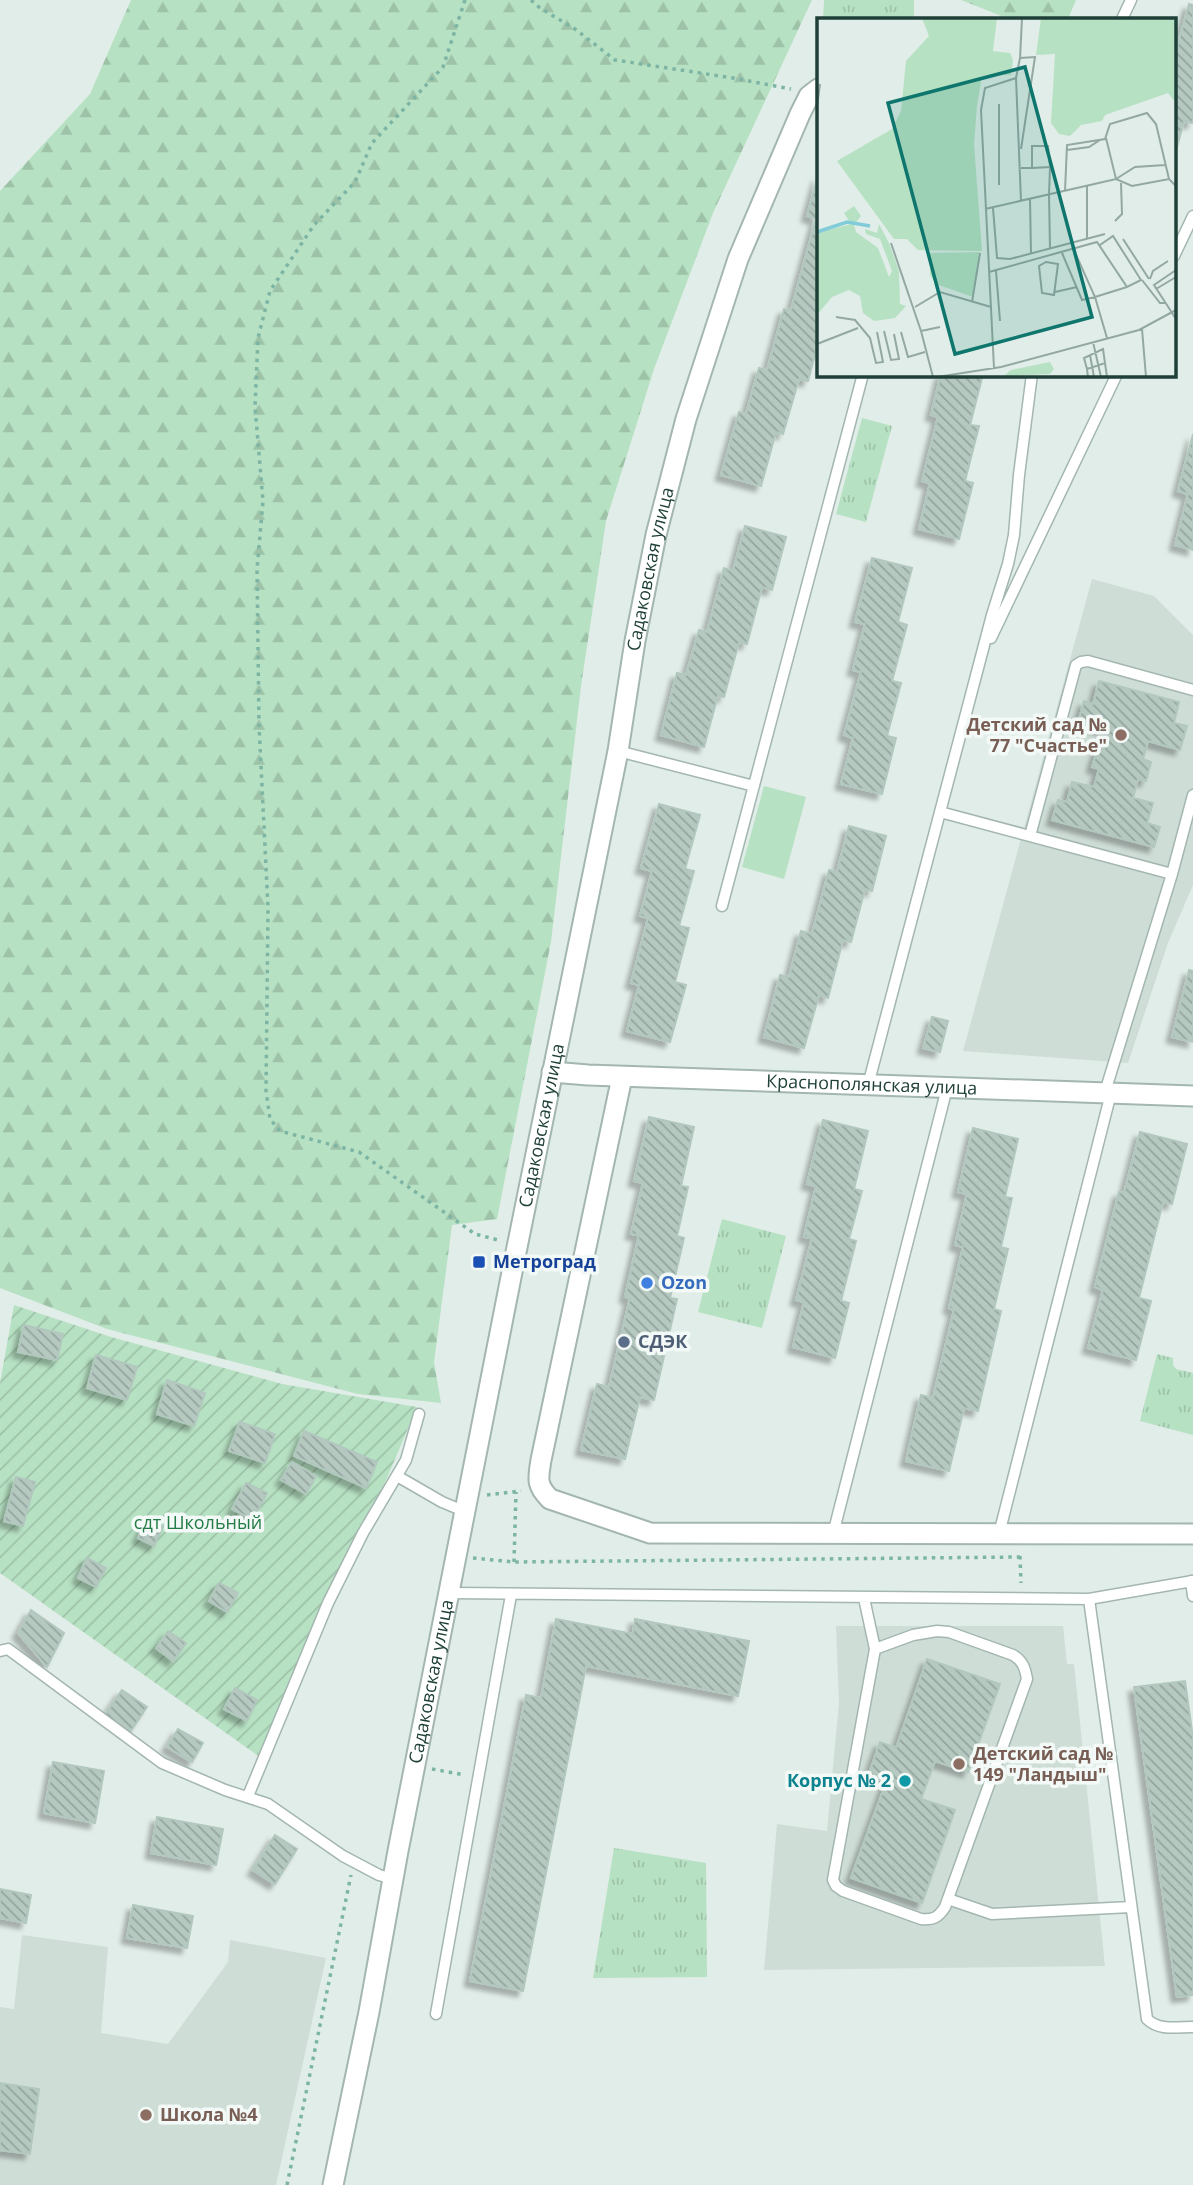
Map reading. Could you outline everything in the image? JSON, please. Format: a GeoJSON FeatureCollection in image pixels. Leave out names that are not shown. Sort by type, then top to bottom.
{"type":"FeatureCollection","features":[{"type":"Feature","properties":{"kind":"street","name":"Садаковская улица"},"geometry":{"type":"LineString","coordinates":[[333,2185],[367,2025],[517,1245],[618,751],[635,641],[656,535],[686,419],[738,259],[814,92]]}},
{"type":"Feature","properties":{"kind":"street","name":"Краснополянская улица"},"geometry":{"type":"LineString","coordinates":[[552,1072],[622,1077],[1193,1096]]}},
{"type":"Feature","properties":{"kind":"street"},"geometry":{"type":"LineString","coordinates":[[622,1077],[541,1460],[539,1475],[542,1491],[550,1499],[650,1533],[1193,1534]]}},
{"type":"Feature","properties":{"kind":"lane"},"geometry":{"type":"LineString","coordinates":[[1122,18],[1131,0]]}},
{"type":"Feature","properties":{"kind":"lane"},"geometry":{"type":"LineString","coordinates":[[1176,252],[1193,216]]}},
{"type":"Feature","properties":{"kind":"lane"},"geometry":{"type":"LineString","coordinates":[[722,906],[862,376]]}},
{"type":"Feature","properties":{"kind":"lane"},"geometry":{"type":"LineString","coordinates":[[868,1085],[1010,553],[1032,376]]}},
{"type":"Feature","properties":{"kind":"lane"},"geometry":{"type":"LineString","coordinates":[[980,660],[1116,376]]}},
{"type":"Feature","properties":{"kind":"lane"},"geometry":{"type":"LineString","coordinates":[[1030,836],[1076,665],[1088,662],[1193,690]]}},
{"type":"Feature","properties":{"kind":"lane"},"geometry":{"type":"LineString","coordinates":[[618,751],[754,786]]}},
{"type":"Feature","properties":{"kind":"lane"},"geometry":{"type":"LineString","coordinates":[[999,1534],[1108,1092],[1193,795]]}},
{"type":"Feature","properties":{"kind":"lane"},"geometry":{"type":"LineString","coordinates":[[940,812],[1172,874]]}},
{"type":"Feature","properties":{"kind":"lane"},"geometry":{"type":"LineString","coordinates":[[833,1534],[947,1088]]}},
{"type":"Feature","properties":{"kind":"lane"},"geometry":{"type":"LineString","coordinates":[[248,1796],[328,1603],[363,1534],[406,1460],[419,1414]]}},
{"type":"Feature","properties":{"kind":"lane"},"geometry":{"type":"LineString","coordinates":[[397,1476],[442,1502],[467,1504]]}},
{"type":"Feature","properties":{"kind":"lane"},"geometry":{"type":"LineString","coordinates":[[449,1593],[1089,1599],[1192,1581],[1193,1596]]}},
{"type":"Feature","properties":{"kind":"lane"},"geometry":{"type":"LineString","coordinates":[[436,2014],[511,1595]]}},
{"type":"Feature","properties":{"kind":"lane"},"geometry":{"type":"LineString","coordinates":[[864,1598],[875,1649],[833,1880],[843,1891],[920,1919],[932,1920],[940,1915],[948,1899],[1027,1679],[1026,1669],[1013,1655],[949,1632],[922,1632],[875,1649]]}},
{"type":"Feature","properties":{"kind":"lane"},"geometry":{"type":"LineString","coordinates":[[1089,1599],[1147,2018],[1152,2024],[1162,2027],[1193,2027]]}},
{"type":"Feature","properties":{"kind":"lane"},"geometry":{"type":"LineString","coordinates":[[0,1651],[8,1650],[162,1763],[225,1790],[268,1804],[354,1862],[393,1879]]}},
{"type":"Feature","properties":{"kind":"lane"},"geometry":{"type":"LineString","coordinates":[[948,1899],[992,1914],[1131,1907]]}},
{"type":"Feature","properties":{"kind":"path"},"geometry":{"type":"LineString","coordinates":[[465,0],[443,66],[372,143],[355,182],[314,225],[270,291],[258,338],[256,407],[263,501],[257,569],[259,725],[268,908],[266,1091],[270,1119],[279,1130],[359,1153],[475,1234],[517,1245]]}},
{"type":"Feature","properties":{"kind":"path"},"geometry":{"type":"LineString","coordinates":[[531,0],[615,60],[814,92]]}},
{"type":"Feature","properties":{"kind":"path"},"geometry":{"type":"LineString","coordinates":[[467,1504],[516,1492],[514,1562]]}},
{"type":"Feature","properties":{"kind":"path"},"geometry":{"type":"LineString","coordinates":[[1020,1534],[1021,1599]]}},
{"type":"Feature","properties":{"kind":"path"},"geometry":{"type":"LineString","coordinates":[[457,1555],[514,1562],[1020,1557]]}},
{"type":"Feature","properties":{"kind":"path"},"geometry":{"type":"LineString","coordinates":[[429,1769],[478,1777]]}},
{"type":"Feature","properties":{"kind":"path"},"geometry":{"type":"LineString","coordinates":[[287,2185],[354,1862]]}},
{"type":"Feature","properties":{"kind":"shaded area","name":"Детский сад № 77 \"Счастье\""},"geometry":{"type":"Polygon","coordinates":[[[1092,579],[1154,596],[1193,635],[1193,885],[1168,943],[1128,1063],[963,1051],[1092,579]]]}},
{"type":"Feature","properties":{"kind":"shaded area","name":"Детский сад № 149 \"Ландыш\""},"geometry":{"type":"Polygon","coordinates":[[[836,1626],[1063,1626],[1067,1664],[1074,1664],[1105,1966],[764,1970],[777,1824],[827,1831],[839,1703],[836,1626]]]}},
{"type":"Feature","properties":{"kind":"shaded area","name":"Школа №4"},"geometry":{"type":"Polygon","coordinates":[[[22,1935],[108,1947],[101,2033],[168,2044],[228,1962],[230,1940],[326,1958],[276,2185],[0,2185],[0,2007],[14,2009],[22,1935]]]}},
{"type":"Feature","properties":{"kind":"green space"},"geometry":{"type":"Polygon","coordinates":[[[131,0],[812,0],[713,213],[654,369],[606,521],[581,686],[551,942],[497,1219],[452,1225],[434,1362],[441,1403],[358,1394],[107,1329],[0,1288],[0,191],[90,94],[131,0]]]}},
{"type":"Feature","properties":{"kind":"green space"},"geometry":{"type":"Polygon","coordinates":[[[824,0],[914,0],[914,18],[823,18],[824,0]]]}},
{"type":"Feature","properties":{"kind":"green space"},"geometry":{"type":"Polygon","coordinates":[[[961,0],[1076,0],[1068,18],[1006,18],[961,0]]]}},
{"type":"Feature","properties":{"kind":"green space"},"geometry":{"type":"Polygon","coordinates":[[[862,418],[892,426],[866,522],[836,514],[862,418]]]}},
{"type":"Feature","properties":{"kind":"green space"},"geometry":{"type":"Polygon","coordinates":[[[764,786],[806,797],[784,879],[742,867],[764,786]]]}},
{"type":"Feature","properties":{"kind":"green space"},"geometry":{"type":"Polygon","coordinates":[[[722,1219],[786,1236],[762,1328],[698,1312],[722,1219]]]}},
{"type":"Feature","properties":{"kind":"green space","name":"сдт Школьный"},"geometry":{"type":"Polygon","coordinates":[[[14,1305],[111,1337],[282,1384],[417,1407],[267,1762],[0,1573],[0,1383],[14,1305]]]}},
{"type":"Feature","properties":{"kind":"green space"},"geometry":{"type":"Polygon","coordinates":[[[1157,1354],[1173,1358],[1176,1369],[1193,1373],[1193,1435],[1140,1421],[1157,1354]]]}},
{"type":"Feature","properties":{"kind":"green space"},"geometry":{"type":"Polygon","coordinates":[[[614,1848],[706,1863],[707,1977],[593,1978],[614,1848]]]}},
{"type":"Feature","properties":{"kind":"building"},"geometry":{"type":"Polygon","coordinates":[[[1189,4],[1193,5],[1193,120],[1192,123],[1184,121],[1176,151],[1176,51],[1189,4]]]}},
{"type":"Feature","properties":{"kind":"building"},"geometry":{"type":"Polygon","coordinates":[[[817,180],[817,347],[808,381],[799,379],[783,434],[776,432],[761,486],[721,475],[739,412],[746,414],[759,368],[767,370],[784,309],[791,310],[816,219],[807,216],[817,180]]]}},
{"type":"Feature","properties":{"kind":"building"},"geometry":{"type":"Polygon","coordinates":[[[941,376],[982,376],[970,425],[979,426],[965,481],[973,483],[959,539],[919,529],[930,483],[922,481],[938,417],[931,415],[941,376]]]}},
{"type":"Feature","properties":{"kind":"building"},"geometry":{"type":"Polygon","coordinates":[[[1193,434],[1193,550],[1175,545],[1188,494],[1178,491],[1193,434]]]}},
{"type":"Feature","properties":{"kind":"building"},"geometry":{"type":"Polygon","coordinates":[[[745,526],[786,537],[772,590],[762,587],[747,644],[739,642],[724,697],[718,695],[704,747],[661,735],[677,673],[686,675],[699,630],[707,632],[724,568],[733,571],[745,526]]]}},
{"type":"Feature","properties":{"kind":"building"},"geometry":{"type":"Polygon","coordinates":[[[872,558],[912,568],[898,622],[907,625],[892,681],[901,683],[887,736],[896,738],[882,794],[841,784],[853,738],[844,735],[861,672],[853,670],[865,624],[855,622],[872,558]]]}},
{"type":"Feature","properties":{"kind":"building"},"geometry":{"type":"Polygon","coordinates":[[[1099,681],[1179,702],[1174,723],[1187,726],[1180,750],[1148,741],[1143,759],[1151,762],[1146,781],[1138,779],[1133,798],[1153,803],[1147,823],[1160,827],[1154,847],[1052,820],[1058,800],[1067,802],[1072,782],[1094,787],[1099,769],[1092,767],[1098,748],[1104,749],[1109,731],[1078,723],[1084,701],[1093,704],[1099,681]]]}},
{"type":"Feature","properties":{"kind":"building"},"geometry":{"type":"Polygon","coordinates":[[[659,804],[700,815],[685,869],[694,871],[679,926],[689,928],[675,982],[686,985],[670,1042],[627,1031],[639,985],[631,983],[648,918],[640,916],[652,871],[641,868],[659,804]]]}},
{"type":"Feature","properties":{"kind":"building"},"geometry":{"type":"Polygon","coordinates":[[[849,826],[886,836],[872,891],[865,889],[851,942],[843,940],[828,998],[819,995],[804,1048],[764,1037],[780,975],[789,977],[801,931],[812,934],[829,870],[837,872],[849,826]]]}},
{"type":"Feature","properties":{"kind":"building"},"geometry":{"type":"Polygon","coordinates":[[[1189,970],[1193,971],[1193,1042],[1172,1037],[1189,970]]]}},
{"type":"Feature","properties":{"kind":"building"},"geometry":{"type":"Polygon","coordinates":[[[932,1017],[948,1021],[940,1052],[923,1048],[932,1017]]]}},
{"type":"Feature","properties":{"kind":"building"},"geometry":{"type":"Polygon","coordinates":[[[649,1117],[694,1127],[681,1186],[688,1187],[677,1236],[684,1238],[670,1298],[677,1299],[654,1400],[640,1397],[625,1459],[581,1450],[597,1384],[609,1387],[630,1298],[625,1297],[639,1235],[631,1234],[643,1183],[634,1181],[649,1117]]]}},
{"type":"Feature","properties":{"kind":"building"},"geometry":{"type":"Polygon","coordinates":[[[823,1120],[868,1131],[854,1189],[862,1191],[849,1239],[856,1241],[841,1301],[849,1303],[835,1358],[793,1347],[804,1302],[796,1300],[812,1238],[804,1237],[816,1186],[807,1184],[823,1120]]]}},
{"type":"Feature","properties":{"kind":"building"},"geometry":{"type":"Polygon","coordinates":[[[973,1128],[1018,1139],[1005,1197],[1012,1198],[1001,1247],[1008,1249],[994,1309],[1001,1311],[978,1411],[964,1408],[949,1471],[906,1461],[921,1395],[933,1398],[954,1310],[949,1308],[963,1247],[955,1245],[967,1194],[958,1192],[973,1128]]]}},
{"type":"Feature","properties":{"kind":"building"},"geometry":{"type":"Polygon","coordinates":[[[1140,1132],[1187,1144],[1172,1204],[1163,1202],[1139,1298],[1151,1301],[1136,1360],[1088,1348],[1103,1290],[1095,1287],[1119,1192],[1124,1193],[1140,1132]]]}},
{"type":"Feature","properties":{"kind":"building"},"geometry":{"type":"Polygon","coordinates":[[[24,1325],[63,1334],[57,1360],[18,1352],[24,1325]]]}},
{"type":"Feature","properties":{"kind":"building"},"geometry":{"type":"Polygon","coordinates":[[[96,1355],[137,1367],[127,1400],[87,1388],[96,1355]]]}},
{"type":"Feature","properties":{"kind":"building"},"geometry":{"type":"Polygon","coordinates":[[[167,1380],[205,1393],[194,1426],[157,1414],[167,1380]]]}},
{"type":"Feature","properties":{"kind":"building"},"geometry":{"type":"Polygon","coordinates":[[[240,1422],[275,1434],[265,1463],[229,1451],[240,1422]]]}},
{"type":"Feature","properties":{"kind":"building"},"geometry":{"type":"Polygon","coordinates":[[[304,1431],[377,1462],[366,1488],[294,1456],[304,1431]]]}},
{"type":"Feature","properties":{"kind":"building"},"geometry":{"type":"Polygon","coordinates":[[[292,1462],[316,1476],[306,1494],[281,1480],[292,1462]]]}},
{"type":"Feature","properties":{"kind":"building"},"geometry":{"type":"Polygon","coordinates":[[[16,1477],[35,1482],[23,1526],[4,1521],[16,1477]]]}},
{"type":"Feature","properties":{"kind":"building"},"geometry":{"type":"Polygon","coordinates":[[[246,1483],[267,1493],[253,1520],[232,1509],[246,1483]]]}},
{"type":"Feature","properties":{"kind":"building"},"geometry":{"type":"Polygon","coordinates":[[[147,1519],[163,1526],[154,1546],[138,1538],[147,1519]]]}},
{"type":"Feature","properties":{"kind":"building"},"geometry":{"type":"Polygon","coordinates":[[[87,1558],[106,1568],[96,1587],[78,1578],[87,1558]]]}},
{"type":"Feature","properties":{"kind":"building"},"geometry":{"type":"Polygon","coordinates":[[[219,1583],[238,1593],[227,1612],[209,1601],[219,1583]]]}},
{"type":"Feature","properties":{"kind":"building"},"geometry":{"type":"Polygon","coordinates":[[[31,1610],[64,1633],[47,1667],[18,1633],[31,1610]]]}},
{"type":"Feature","properties":{"kind":"building"},"geometry":{"type":"Polygon","coordinates":[[[556,1619],[633,1634],[635,1619],[749,1641],[738,1696],[586,1666],[523,1991],[470,1981],[526,1695],[541,1698],[556,1619]]]}},
{"type":"Feature","properties":{"kind":"building"},"geometry":{"type":"Polygon","coordinates":[[[168,1631],[186,1643],[173,1661],[156,1648],[168,1631]]]}},
{"type":"Feature","properties":{"kind":"building","name":"Корпус № 2"},"geometry":{"type":"Polygon","coordinates":[[[927,1659],[1000,1684],[968,1772],[935,1761],[921,1799],[955,1810],[922,1903],[851,1878],[886,1782],[868,1776],[880,1742],[896,1748],[927,1659]]]}},
{"type":"Feature","properties":{"kind":"building"},"geometry":{"type":"Polygon","coordinates":[[[1185,1681],[1193,1738],[1193,1995],[1177,1997],[1134,1687],[1185,1681]]]}},
{"type":"Feature","properties":{"kind":"building"},"geometry":{"type":"Polygon","coordinates":[[[235,1688],[257,1700],[247,1721],[224,1709],[235,1688]]]}},
{"type":"Feature","properties":{"kind":"building"},"geometry":{"type":"Polygon","coordinates":[[[122,1690],[147,1707],[130,1732],[105,1715],[122,1690]]]}},
{"type":"Feature","properties":{"kind":"building"},"geometry":{"type":"Polygon","coordinates":[[[178,1729],[203,1743],[192,1762],[167,1747],[178,1729]]]}},
{"type":"Feature","properties":{"kind":"building"},"geometry":{"type":"Polygon","coordinates":[[[53,1762],[104,1771],[95,1823],[44,1813],[53,1762]]]}},
{"type":"Feature","properties":{"kind":"building"},"geometry":{"type":"Polygon","coordinates":[[[157,1817],[223,1829],[216,1865],[151,1853],[157,1817]]]}},
{"type":"Feature","properties":{"kind":"building"},"geometry":{"type":"Polygon","coordinates":[[[275,1835],[297,1849],[275,1884],[253,1870],[275,1835]]]}},
{"type":"Feature","properties":{"kind":"building"},"geometry":{"type":"Polygon","coordinates":[[[0,1889],[31,1895],[26,1923],[0,1918],[0,1889]]]}},
{"type":"Feature","properties":{"kind":"building"},"geometry":{"type":"Polygon","coordinates":[[[133,1905],[193,1916],[187,1948],[127,1938],[133,1905]]]}},
{"type":"Feature","properties":{"kind":"building"},"geometry":{"type":"Polygon","coordinates":[[[0,2083],[39,2089],[30,2154],[0,2150],[0,2083]]]}},
{"type":"Feature","properties":{"kind":"place","name":"Детский сад № 77 \"Счастье\""},"geometry":{"type":"Point","coordinates":[1121,735]}},
{"type":"Feature","properties":{"kind":"place","name":"Метроград"},"geometry":{"type":"Point","coordinates":[479,1262]}},
{"type":"Feature","properties":{"kind":"place","name":"Ozon"},"geometry":{"type":"Point","coordinates":[647,1283]}},
{"type":"Feature","properties":{"kind":"place","name":"СДЭК"},"geometry":{"type":"Point","coordinates":[624,1342]}},
{"type":"Feature","properties":{"kind":"place","name":"Детский сад № 149 \"Ландыш\""},"geometry":{"type":"Point","coordinates":[959,1764]}},
{"type":"Feature","properties":{"kind":"place","name":"Корпус № 2"},"geometry":{"type":"Point","coordinates":[905,1781]}},
{"type":"Feature","properties":{"kind":"place","name":"Школа №4"},"geometry":{"type":"Point","coordinates":[146,2115]}}]}
